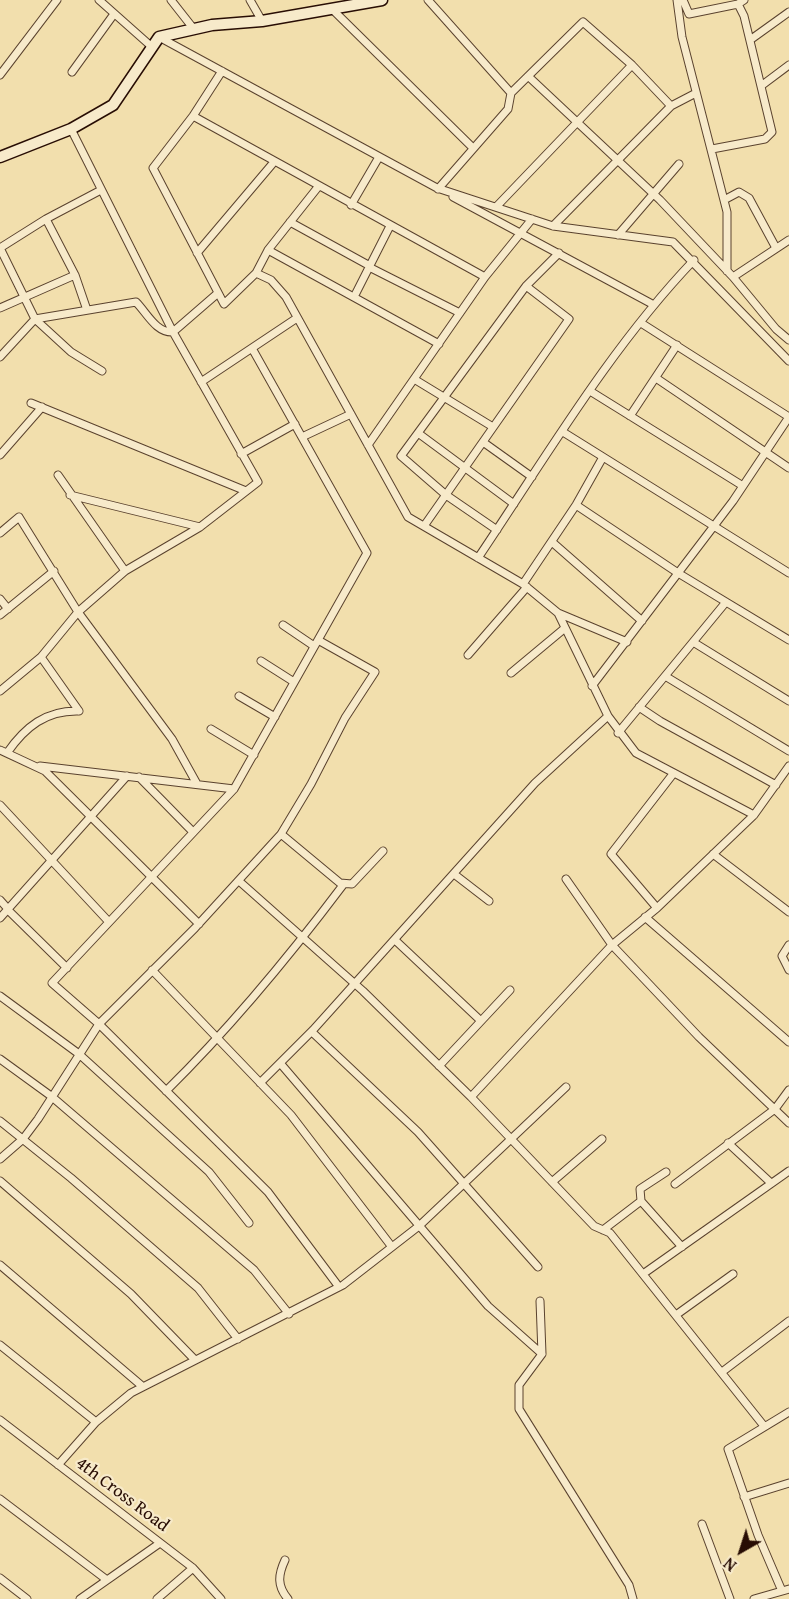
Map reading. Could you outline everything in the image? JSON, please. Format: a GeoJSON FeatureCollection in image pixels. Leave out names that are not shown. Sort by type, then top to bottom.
{"type":"FeatureCollection","features":[{"type":"Feature","properties":{"kind":"street"},"geometry":{"type":"LineString","coordinates":[[0,75],[57,0]]}},
{"type":"Feature","properties":{"kind":"street"},"geometry":{"type":"LineString","coordinates":[[99,0],[152,47]]}},
{"type":"Feature","properties":{"kind":"street"},"geometry":{"type":"LineString","coordinates":[[171,0],[192,28]]}},
{"type":"Feature","properties":{"kind":"street"},"geometry":{"type":"LineString","coordinates":[[250,0],[262,21]]}},
{"type":"Feature","properties":{"kind":"street"},"geometry":{"type":"LineString","coordinates":[[0,157],[71,129],[113,105],[159,37],[192,28],[262,21],[382,0]]}},
{"type":"Feature","properties":{"kind":"street"},"geometry":{"type":"LineString","coordinates":[[428,0],[511,93]]}},
{"type":"Feature","properties":{"kind":"street"},"geometry":{"type":"LineString","coordinates":[[677,0],[679,24],[729,223],[730,274]]}},
{"type":"Feature","properties":{"kind":"street"},"geometry":{"type":"LineString","coordinates":[[683,0],[689,14],[741,2],[772,132],[765,139],[712,149]]}},
{"type":"Feature","properties":{"kind":"street"},"geometry":{"type":"LineString","coordinates":[[333,10],[473,148]]}},
{"type":"Feature","properties":{"kind":"street"},"geometry":{"type":"LineString","coordinates":[[750,40],[789,12]]}},
{"type":"Feature","properties":{"kind":"street"},"geometry":{"type":"LineString","coordinates":[[72,72],[114,14]]}},
{"type":"Feature","properties":{"kind":"street"},"geometry":{"type":"LineString","coordinates":[[437,188],[508,109],[511,93],[584,22],[632,65],[671,106]]}},
{"type":"Feature","properties":{"kind":"street"},"geometry":{"type":"LineString","coordinates":[[159,37],[654,305]]}},
{"type":"Feature","properties":{"kind":"street"},"geometry":{"type":"LineString","coordinates":[[496,207],[575,121],[632,65]]}},
{"type":"Feature","properties":{"kind":"street"},"geometry":{"type":"LineString","coordinates":[[761,86],[789,65]]}},
{"type":"Feature","properties":{"kind":"street"},"geometry":{"type":"LineString","coordinates":[[222,71],[193,116],[153,168],[224,304],[256,273],[268,250],[318,187]]}},
{"type":"Feature","properties":{"kind":"street"},"geometry":{"type":"LineString","coordinates":[[529,77],[653,194],[730,274],[776,329],[789,340]]}},
{"type":"Feature","properties":{"kind":"street"},"geometry":{"type":"LineString","coordinates":[[553,226],[671,106],[696,93]]}},
{"type":"Feature","properties":{"kind":"street"},"geometry":{"type":"LineString","coordinates":[[193,116],[318,187],[485,277]]}},
{"type":"Feature","properties":{"kind":"street"},"geometry":{"type":"LineString","coordinates":[[0,691],[41,657],[78,612],[125,571],[200,527],[258,482],[173,332],[71,129]]}},
{"type":"Feature","properties":{"kind":"street"},"geometry":{"type":"LineString","coordinates":[[351,205],[379,157]]}},
{"type":"Feature","properties":{"kind":"street"},"geometry":{"type":"LineString","coordinates":[[197,253],[274,162]]}},
{"type":"Feature","properties":{"kind":"street"},"geometry":{"type":"LineString","coordinates":[[618,235],[679,164]]}},
{"type":"Feature","properties":{"kind":"street"},"geometry":{"type":"LineString","coordinates":[[437,188],[553,226],[674,242],[694,260],[789,361]]}},
{"type":"Feature","properties":{"kind":"street"},"geometry":{"type":"LineString","coordinates":[[101,190],[46,219],[0,248],[35,319],[71,352],[102,371]]}},
{"type":"Feature","properties":{"kind":"street"},"geometry":{"type":"LineString","coordinates":[[724,200],[739,192],[749,198],[776,248]]}},
{"type":"Feature","properties":{"kind":"street"},"geometry":{"type":"LineString","coordinates":[[46,219],[75,275],[87,310]]}},
{"type":"Feature","properties":{"kind":"street"},"geometry":{"type":"LineString","coordinates":[[368,445],[485,277],[532,219]]}},
{"type":"Feature","properties":{"kind":"street"},"geometry":{"type":"LineString","coordinates":[[290,222],[369,267],[460,313]]}},
{"type":"Feature","properties":{"kind":"street"},"geometry":{"type":"LineString","coordinates":[[354,297],[390,226]]}},
{"type":"Feature","properties":{"kind":"street"},"geometry":{"type":"LineString","coordinates":[[730,274],[789,240]]}},
{"type":"Feature","properties":{"kind":"street"},"geometry":{"type":"LineString","coordinates":[[268,250],[439,344]]}},
{"type":"Feature","properties":{"kind":"street"},"geometry":{"type":"LineString","coordinates":[[497,530],[446,495],[401,456],[526,286],[559,253]]}},
{"type":"Feature","properties":{"kind":"street"},"geometry":{"type":"LineString","coordinates":[[478,558],[590,391],[654,305],[694,260]]}},
{"type":"Feature","properties":{"kind":"street"},"geometry":{"type":"LineString","coordinates":[[256,273],[270,280],[286,297],[408,517],[525,586],[558,613],[627,642]]}},
{"type":"Feature","properties":{"kind":"street"},"geometry":{"type":"LineString","coordinates":[[0,308],[75,275]]}},
{"type":"Feature","properties":{"kind":"street"},"geometry":{"type":"LineString","coordinates":[[424,526],[568,319],[526,286]]}},
{"type":"Feature","properties":{"kind":"street"},"geometry":{"type":"LineString","coordinates":[[0,357],[35,319],[136,302],[156,326],[167,332],[173,332],[218,293]]}},
{"type":"Feature","properties":{"kind":"street"},"geometry":{"type":"LineString","coordinates":[[201,382],[253,350],[297,318]]}},
{"type":"Feature","properties":{"kind":"street"},"geometry":{"type":"LineString","coordinates":[[592,686],[743,486],[789,417],[641,323]]}},
{"type":"Feature","properties":{"kind":"street"},"geometry":{"type":"LineString","coordinates":[[630,416],[677,345]]}},
{"type":"Feature","properties":{"kind":"street"},"geometry":{"type":"LineString","coordinates":[[253,350],[366,553],[234,789],[52,984],[99,1024],[268,1192],[339,1287]]}},
{"type":"Feature","properties":{"kind":"street"},"geometry":{"type":"LineString","coordinates":[[656,378],[789,468]]}},
{"type":"Feature","properties":{"kind":"street"},"geometry":{"type":"LineString","coordinates":[[414,379],[493,427]]}},
{"type":"Feature","properties":{"kind":"street"},"geometry":{"type":"LineString","coordinates":[[590,391],[743,486]]}},
{"type":"Feature","properties":{"kind":"street"},"geometry":{"type":"LineString","coordinates":[[31,403],[246,491]]}},
{"type":"Feature","properties":{"kind":"street"},"geometry":{"type":"LineString","coordinates":[[0,455],[42,407]]}},
{"type":"Feature","properties":{"kind":"street"},"geometry":{"type":"LineString","coordinates":[[302,437],[351,414]]}},
{"type":"Feature","properties":{"kind":"street"},"geometry":{"type":"LineString","coordinates":[[242,454],[295,424]]}},
{"type":"Feature","properties":{"kind":"street"},"geometry":{"type":"LineString","coordinates":[[563,432],[789,573]]}},
{"type":"Feature","properties":{"kind":"street"},"geometry":{"type":"LineString","coordinates":[[418,433],[514,504]]}},
{"type":"Feature","properties":{"kind":"street"},"geometry":{"type":"LineString","coordinates":[[483,442],[532,477]]}},
{"type":"Feature","properties":{"kind":"street"},"geometry":{"type":"LineString","coordinates":[[468,655],[525,586],[603,457]]}},
{"type":"Feature","properties":{"kind":"street"},"geometry":{"type":"LineString","coordinates":[[58,475],[125,571]]}},
{"type":"Feature","properties":{"kind":"street"},"geometry":{"type":"LineString","coordinates":[[70,495],[200,527]]}},
{"type":"Feature","properties":{"kind":"street"},"geometry":{"type":"LineString","coordinates":[[576,505],[678,573],[789,640]]}},
{"type":"Feature","properties":{"kind":"street"},"geometry":{"type":"LineString","coordinates":[[0,533],[20,517],[78,612],[172,739],[196,784]]}},
{"type":"Feature","properties":{"kind":"street"},"geometry":{"type":"LineString","coordinates":[[552,542],[642,621]]}},
{"type":"Feature","properties":{"kind":"street"},"geometry":{"type":"LineString","coordinates":[[0,615],[54,571]]}},
{"type":"Feature","properties":{"kind":"street"},"geometry":{"type":"LineString","coordinates":[[0,599],[8,609]]}},
{"type":"Feature","properties":{"kind":"street"},"geometry":{"type":"LineString","coordinates":[[618,733],[726,602]]}},
{"type":"Feature","properties":{"kind":"street"},"geometry":{"type":"LineString","coordinates":[[558,613],[608,716],[618,733],[636,753],[754,815]]}},
{"type":"Feature","properties":{"kind":"street"},"geometry":{"type":"LineString","coordinates":[[0,1159],[23,1139],[99,1024],[199,924],[281,834],[292,819],[345,718],[375,672],[283,625]]}},
{"type":"Feature","properties":{"kind":"street"},"geometry":{"type":"LineString","coordinates":[[512,673],[565,628]]}},
{"type":"Feature","properties":{"kind":"street"},"geometry":{"type":"LineString","coordinates":[[693,642],[789,701]]}},
{"type":"Feature","properties":{"kind":"street"},"geometry":{"type":"LineString","coordinates":[[41,657],[79,711],[63,711],[47,715],[20,734],[3,752],[45,771],[199,924]]}},
{"type":"Feature","properties":{"kind":"street"},"geometry":{"type":"LineString","coordinates":[[261,661],[294,682]]}},
{"type":"Feature","properties":{"kind":"street"},"geometry":{"type":"LineString","coordinates":[[665,676],[789,751]]}},
{"type":"Feature","properties":{"kind":"street"},"geometry":{"type":"LineString","coordinates":[[239,696],[275,717]]}},
{"type":"Feature","properties":{"kind":"street"},"geometry":{"type":"LineString","coordinates":[[639,707],[660,722],[776,785]]}},
{"type":"Feature","properties":{"kind":"street"},"geometry":{"type":"LineString","coordinates":[[260,1083],[312,1032],[356,984],[535,783],[608,716]]}},
{"type":"Feature","properties":{"kind":"street"},"geometry":{"type":"LineString","coordinates":[[211,729],[254,755]]}},
{"type":"Feature","properties":{"kind":"street"},"geometry":{"type":"LineString","coordinates":[[32,765],[234,789]]}},
{"type":"Feature","properties":{"kind":"street"},"geometry":{"type":"LineString","coordinates":[[471,1097],[612,945],[657,908],[754,815],[789,766]]}},
{"type":"Feature","properties":{"kind":"street"},"geometry":{"type":"LineString","coordinates":[[657,908],[610,854],[673,774]]}},
{"type":"Feature","properties":{"kind":"street"},"geometry":{"type":"LineString","coordinates":[[0,918],[127,776]]}},
{"type":"Feature","properties":{"kind":"street"},"geometry":{"type":"LineString","coordinates":[[139,777],[193,832]]}},
{"type":"Feature","properties":{"kind":"street"},"geometry":{"type":"LineString","coordinates":[[0,805],[109,922]]}},
{"type":"Feature","properties":{"kind":"street"},"geometry":{"type":"LineString","coordinates":[[281,834],[343,885],[352,884],[383,851]]}},
{"type":"Feature","properties":{"kind":"street"},"geometry":{"type":"LineString","coordinates":[[713,854],[789,912]]}},
{"type":"Feature","properties":{"kind":"street"},"geometry":{"type":"LineString","coordinates":[[454,874],[489,901]]}},
{"type":"Feature","properties":{"kind":"street"},"geometry":{"type":"LineString","coordinates":[[566,879],[612,945],[699,1037],[789,1123]]}},
{"type":"Feature","properties":{"kind":"street"},"geometry":{"type":"LineString","coordinates":[[239,881],[356,984],[471,1097],[594,1227],[610,1233],[764,1426]]}},
{"type":"Feature","properties":{"kind":"street"},"geometry":{"type":"LineString","coordinates":[[166,1091],[218,1040],[303,938],[343,885]]}},
{"type":"Feature","properties":{"kind":"street"},"geometry":{"type":"LineString","coordinates":[[0,900],[67,968]]}},
{"type":"Feature","properties":{"kind":"street"},"geometry":{"type":"LineString","coordinates":[[645,917],[789,1042]]}},
{"type":"Feature","properties":{"kind":"street"},"geometry":{"type":"LineString","coordinates":[[395,940],[481,1021]]}},
{"type":"Feature","properties":{"kind":"street"},"geometry":{"type":"LineString","coordinates":[[789,945],[782,956],[789,970]]}},
{"type":"Feature","properties":{"kind":"street"},"geometry":{"type":"LineString","coordinates":[[152,970],[291,1115],[392,1247]]}},
{"type":"Feature","properties":{"kind":"street"},"geometry":{"type":"LineString","coordinates":[[440,1066],[510,990]]}},
{"type":"Feature","properties":{"kind":"street"},"geometry":{"type":"LineString","coordinates":[[0,996],[79,1054],[209,1172],[249,1223]]}},
{"type":"Feature","properties":{"kind":"street"},"geometry":{"type":"LineString","coordinates":[[312,1032],[418,1132],[538,1267]]}},
{"type":"Feature","properties":{"kind":"street"},"geometry":{"type":"LineString","coordinates":[[0,1059],[51,1096],[254,1270],[289,1314]]}},
{"type":"Feature","properties":{"kind":"street"},"geometry":{"type":"LineString","coordinates":[[279,1063],[488,1306],[542,1354]]}},
{"type":"Feature","properties":{"kind":"street"},"geometry":{"type":"LineString","coordinates":[[58,1465],[96,1422],[142,1386],[339,1287],[420,1226],[566,1087]]}},
{"type":"Feature","properties":{"kind":"street"},"geometry":{"type":"LineString","coordinates":[[675,1184],[775,1109],[789,1090]]}},
{"type":"Feature","properties":{"kind":"street"},"geometry":{"type":"LineString","coordinates":[[0,1121],[198,1288],[237,1339]]}},
{"type":"Feature","properties":{"kind":"street"},"geometry":{"type":"LineString","coordinates":[[552,1182],[602,1139]]}},
{"type":"Feature","properties":{"kind":"street"},"geometry":{"type":"LineString","coordinates":[[728,1143],[771,1183]]}},
{"type":"Feature","properties":{"kind":"street"},"geometry":{"type":"LineString","coordinates":[[643,1274],[789,1171]]}},
{"type":"Feature","properties":{"kind":"street"},"geometry":{"type":"LineString","coordinates":[[666,1172],[640,1189],[641,1201],[682,1247]]}},
{"type":"Feature","properties":{"kind":"street"},"geometry":{"type":"LineString","coordinates":[[0,1181],[131,1294],[195,1360]]}},
{"type":"Feature","properties":{"kind":"street"},"geometry":{"type":"LineString","coordinates":[[603,1230],[641,1201]]}},
{"type":"Feature","properties":{"kind":"street"},"geometry":{"type":"LineString","coordinates":[[0,1265],[142,1386]]}},
{"type":"Feature","properties":{"kind":"street"},"geometry":{"type":"LineString","coordinates":[[676,1315],[733,1274]]}},
{"type":"Feature","properties":{"kind":"street"},"geometry":{"type":"LineString","coordinates":[[540,1301],[542,1354],[519,1385],[519,1409],[629,1585],[633,1599]]}},
{"type":"Feature","properties":{"kind":"street"},"geometry":{"type":"LineString","coordinates":[[722,1372],[789,1321]]}},
{"type":"Feature","properties":{"kind":"street"},"geometry":{"type":"LineString","coordinates":[[0,1345],[96,1422]]}},
{"type":"Feature","properties":{"kind":"street"},"geometry":{"type":"LineString","coordinates":[[754,1599],[786,1590],[744,1497],[728,1449],[789,1412]]}},
{"type":"Feature","properties":{"kind":"street","name":"4th Cross Road"},"geometry":{"type":"LineString","coordinates":[[0,1420],[193,1568],[220,1599]]}},
{"type":"Feature","properties":{"kind":"street"},"geometry":{"type":"LineString","coordinates":[[744,1497],[789,1484]]}},
{"type":"Feature","properties":{"kind":"street"},"geometry":{"type":"LineString","coordinates":[[0,1499],[107,1580]]}},
{"type":"Feature","properties":{"kind":"street"},"geometry":{"type":"LineString","coordinates":[[702,1524],[730,1599]]}},
{"type":"Feature","properties":{"kind":"street"},"geometry":{"type":"LineString","coordinates":[[80,1599],[160,1543]]}},
{"type":"Feature","properties":{"kind":"street"},"geometry":{"type":"LineString","coordinates":[[285,1560],[279,1573],[279,1583],[288,1599]]}},
{"type":"Feature","properties":{"kind":"street"},"geometry":{"type":"LineString","coordinates":[[157,1599],[193,1568]]}},
{"type":"Feature","properties":{"kind":"street"},"geometry":{"type":"LineString","coordinates":[[0,1578],[27,1599]]}}]}
